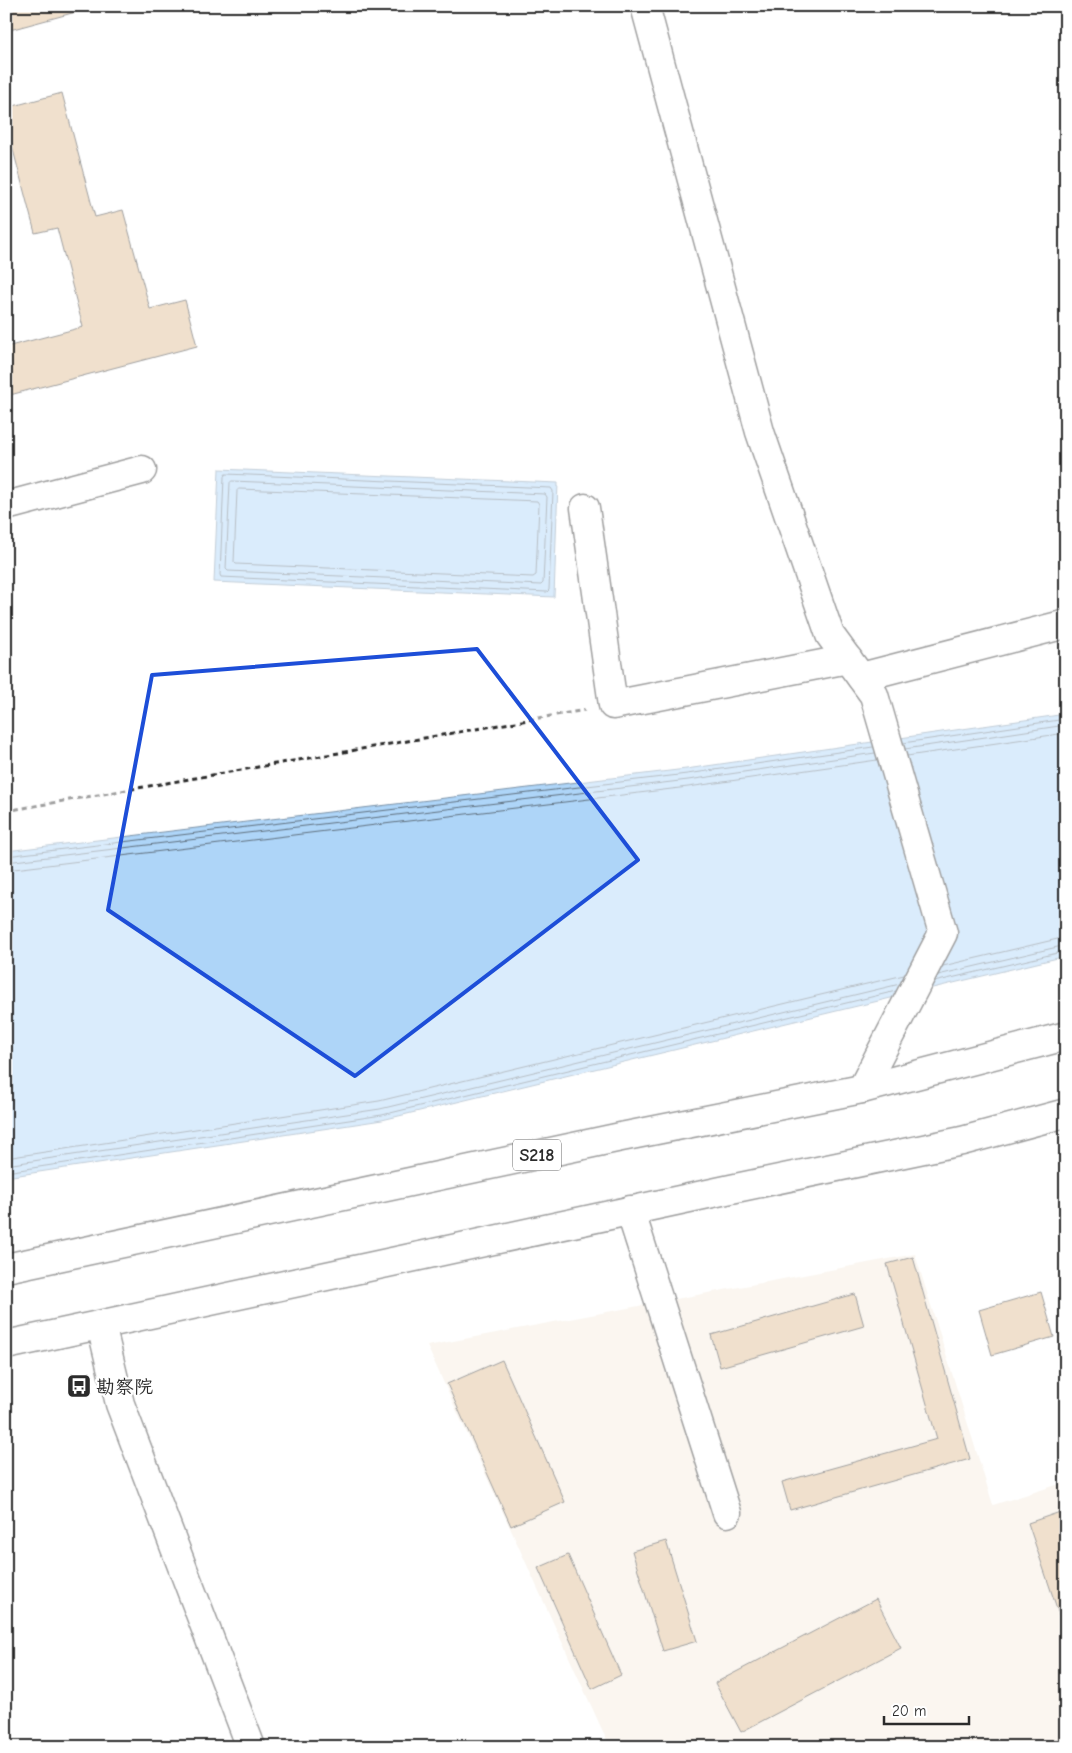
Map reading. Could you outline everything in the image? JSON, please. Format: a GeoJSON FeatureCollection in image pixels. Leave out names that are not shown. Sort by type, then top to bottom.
{"type":"FeatureCollection","features":[{"type":"Feature","properties":{"kind":"main road"},"geometry":{"type":"LineString","coordinates":[[644,6],[760,432],[830,635],[861,677],[942,933],[862,1089]]}},
{"type":"Feature","properties":{"kind":"main road"},"geometry":{"type":"LineString","coordinates":[[6,506],[142,470]]}},
{"type":"Feature","properties":{"kind":"main road"},"geometry":{"type":"LineString","coordinates":[[585,508],[613,705],[861,677],[1066,624]]}},
{"type":"Feature","properties":{"kind":"main road","name":"S218"},"geometry":{"type":"LineString","coordinates":[[6,1268],[621,1137],[862,1089],[1066,1036]]}},
{"type":"Feature","properties":{"kind":"main road"},"geometry":{"type":"LineString","coordinates":[[6,1345],[630,1210],[962,1141],[1066,1113]]}},
{"type":"Feature","properties":{"kind":"main road"},"geometry":{"type":"LineString","coordinates":[[630,1210],[727,1514]]}},
{"type":"Feature","properties":{"kind":"main road"},"geometry":{"type":"LineString","coordinates":[[101,1325],[120,1404],[252,1747]]}},
{"type":"Feature","properties":{"kind":"path"},"geometry":{"type":"LineString","coordinates":[[6,811],[613,705]]}},
{"type":"Feature","properties":{"kind":"highlighted area"},"geometry":{"type":"Polygon","coordinates":[[[477,649],[638,860],[355,1076],[108,910],[152,675],[477,649]]]}},
{"type":"Feature","properties":{"kind":"shaded area"},"geometry":{"type":"Polygon","coordinates":[[[915,1254],[993,1505],[1066,1482],[1066,1747],[610,1747],[427,1346],[915,1254]]]}},
{"type":"Feature","properties":{"kind":"water"},"geometry":{"type":"Polygon","coordinates":[[[219,469],[558,483],[554,597],[214,582],[219,469]]]}},
{"type":"Feature","properties":{"kind":"water"},"geometry":{"type":"Polygon","coordinates":[[[1066,714],[1066,956],[382,1120],[6,1177],[6,851],[686,769],[1066,714]]]}},
{"type":"Feature","properties":{"kind":"building"},"geometry":{"type":"Polygon","coordinates":[[[6,6],[75,6],[76,12],[6,31],[6,6]]]}},
{"type":"Feature","properties":{"kind":"building"},"geometry":{"type":"Polygon","coordinates":[[[62,93],[95,217],[123,210],[150,309],[185,300],[197,346],[6,396],[6,347],[83,327],[57,228],[35,233],[6,123],[6,108],[62,93]]]}},
{"type":"Feature","properties":{"kind":"building"},"geometry":{"type":"Polygon","coordinates":[[[913,1257],[970,1459],[790,1510],[782,1482],[937,1439],[887,1264],[913,1257]]]}},
{"type":"Feature","properties":{"kind":"building"},"geometry":{"type":"Polygon","coordinates":[[[1041,1292],[1054,1337],[992,1355],[979,1310],[1041,1292]]]}},
{"type":"Feature","properties":{"kind":"building"},"geometry":{"type":"Polygon","coordinates":[[[855,1294],[864,1326],[720,1367],[711,1335],[855,1294]]]}},
{"type":"Feature","properties":{"kind":"building"},"geometry":{"type":"Polygon","coordinates":[[[502,1360],[565,1502],[511,1526],[447,1384],[502,1360]]]}},
{"type":"Feature","properties":{"kind":"building"},"geometry":{"type":"Polygon","coordinates":[[[1066,1510],[1066,1635],[1028,1523],[1066,1510]]]}},
{"type":"Feature","properties":{"kind":"building"},"geometry":{"type":"Polygon","coordinates":[[[666,1541],[697,1641],[663,1651],[632,1551],[666,1541]]]}},
{"type":"Feature","properties":{"kind":"building"},"geometry":{"type":"Polygon","coordinates":[[[568,1555],[621,1675],[592,1689],[538,1568],[568,1555]]]}},
{"type":"Feature","properties":{"kind":"building"},"geometry":{"type":"Polygon","coordinates":[[[876,1599],[901,1648],[741,1732],[715,1683],[876,1599]]]}},
{"type":"Feature","properties":{"kind":"place","name":"勘察院"},"geometry":{"type":"Point","coordinates":[79,1386]}}]}
